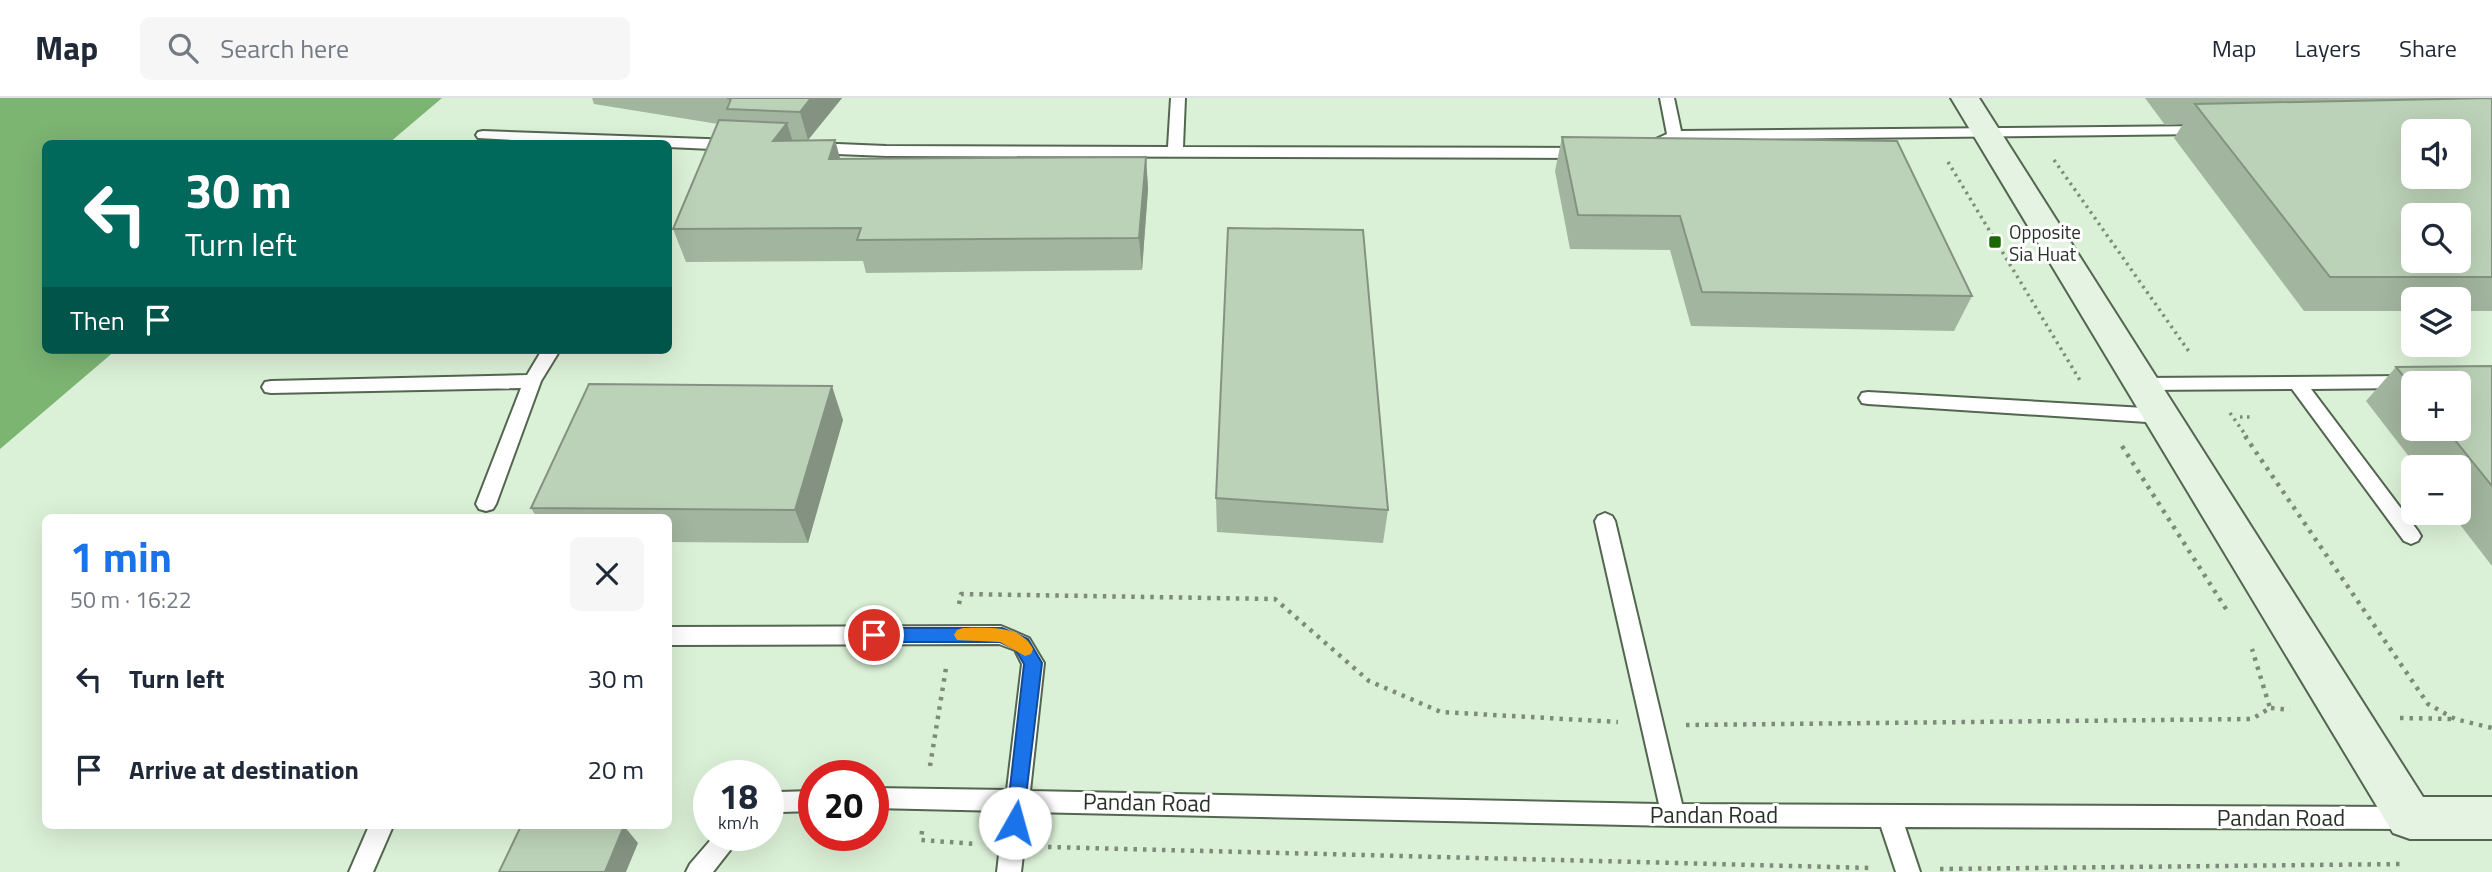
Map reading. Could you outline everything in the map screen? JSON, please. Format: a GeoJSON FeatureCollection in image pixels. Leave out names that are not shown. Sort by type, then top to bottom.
{"type":"FeatureCollection","features":[{"type":"Feature","properties":{"kind":"street"},"geometry":{"type":"LineString","coordinates":[[1965,98],[2410,818]]}},
{"type":"Feature","properties":{"kind":"street","name":"Pandan Road"},"geometry":{"type":"LineString","coordinates":[[2410,818],[2492,818]]}},
{"type":"Feature","properties":{"kind":"lane"},"geometry":{"type":"LineString","coordinates":[[1175,152],[1178,98]]}},
{"type":"Feature","properties":{"kind":"lane"},"geometry":{"type":"LineString","coordinates":[[1667,98],[1675,136]]}},
{"type":"Feature","properties":{"kind":"lane"},"geometry":{"type":"LineString","coordinates":[[1634,154],[1675,136],[1988,135],[2216,130]]}},
{"type":"Feature","properties":{"kind":"lane"},"geometry":{"type":"LineString","coordinates":[[482,135],[604,140]]}},
{"type":"Feature","properties":{"kind":"lane"},"geometry":{"type":"LineString","coordinates":[[672,143],[747,146]]}},
{"type":"Feature","properties":{"kind":"lane"},"geometry":{"type":"LineString","coordinates":[[672,152],[678,143]]}},
{"type":"Feature","properties":{"kind":"lane"},"geometry":{"type":"LineString","coordinates":[[803,148],[899,151],[1606,153]]}},
{"type":"Feature","properties":{"kind":"lane"},"geometry":{"type":"LineString","coordinates":[[486,504],[532,381],[549,354]]}},
{"type":"Feature","properties":{"kind":"lane"},"geometry":{"type":"LineString","coordinates":[[271,387],[532,381]]}},
{"type":"Feature","properties":{"kind":"lane"},"geometry":{"type":"LineString","coordinates":[[1868,398],[2152,400],[2211,383],[2401,382]]}},
{"type":"Feature","properties":{"kind":"lane"},"geometry":{"type":"LineString","coordinates":[[2297,383],[2411,536]]}},
{"type":"Feature","properties":{"kind":"lane"},"geometry":{"type":"LineString","coordinates":[[1605,521],[1673,815]]}},
{"type":"Feature","properties":{"kind":"lane"},"geometry":{"type":"LineString","coordinates":[[672,635],[1002,635],[1022,644],[1033,663],[1009,872]]}},
{"type":"Feature","properties":{"kind":"lane","name":"Pandan Road"},"geometry":{"type":"LineString","coordinates":[[889,798],[1673,815],[2410,818]]}},
{"type":"Feature","properties":{"kind":"lane"},"geometry":{"type":"LineString","coordinates":[[1889,815],[1908,870]]}},
{"type":"Feature","properties":{"kind":"lane"},"geometry":{"type":"LineString","coordinates":[[361,872],[381,829]]}},
{"type":"Feature","properties":{"kind":"lane"},"geometry":{"type":"LineString","coordinates":[[698,872],[716,851]]}},
{"type":"Feature","properties":{"kind":"path"},"geometry":{"type":"LineString","coordinates":[[2037,134],[2211,383],[2428,704],[2455,719],[2492,728]]}},
{"type":"Feature","properties":{"kind":"path"},"geometry":{"type":"LineString","coordinates":[[1013,846],[1908,870],[2407,864]]}},
{"type":"Feature","properties":{"kind":"shaded area"},"geometry":{"type":"Polygon","coordinates":[[[0,98],[442,98],[393,140],[42,140],[42,354],[111,354],[0,449],[0,98]]]}},
{"type":"Feature","properties":{"kind":"building"},"geometry":{"type":"Polygon","coordinates":[[[727,98],[811,98],[800,112],[727,109],[731,99],[727,98]]]}},
{"type":"Feature","properties":{"kind":"building"},"geometry":{"type":"Polygon","coordinates":[[[2492,98],[2492,277],[2330,277],[2195,104],[2492,98]]]}},
{"type":"Feature","properties":{"kind":"building"},"geometry":{"type":"Polygon","coordinates":[[[719,120],[787,123],[773,141],[835,140],[829,159],[1146,157],[1139,238],[857,240],[861,228],[673,229],[719,120]]]}},
{"type":"Feature","properties":{"kind":"building"},"geometry":{"type":"Polygon","coordinates":[[[1562,137],[1897,141],[1972,296],[1702,292],[1680,216],[1578,215],[1562,137]]]}},
{"type":"Feature","properties":{"kind":"building"},"geometry":{"type":"Polygon","coordinates":[[[1228,228],[1363,230],[1388,510],[1216,498],[1228,228]]]}},
{"type":"Feature","properties":{"kind":"building"},"geometry":{"type":"Polygon","coordinates":[[[2492,366],[2492,486],[2471,460],[2471,455],[2467,455],[2456,441],[2471,441],[2471,371],[2401,371],[2401,373],[2396,367],[2492,366]]]}},
{"type":"Feature","properties":{"kind":"building"},"geometry":{"type":"Polygon","coordinates":[[[589,384],[832,386],[795,510],[531,508],[589,384]]]}},
{"type":"Feature","properties":{"kind":"building"},"geometry":{"type":"Polygon","coordinates":[[[520,829],[623,829],[605,872],[499,872],[520,829]]]}},
{"type":"Feature","properties":{"kind":"slow traffic"},"geometry":{"type":"LineString","coordinates":[[963,635],[1002,635],[1022,644],[1025,649]]}},
{"type":"Feature","properties":{"kind":"place","name":"Opposite Sia Huat"},"geometry":{"type":"Point","coordinates":[1995,242]}},
{"type":"Feature","properties":{"kind":"route"},"geometry":{"type":"LineString","coordinates":[[874,635],[1002,635],[1022,644],[1033,663],[1015,823]]}}]}
